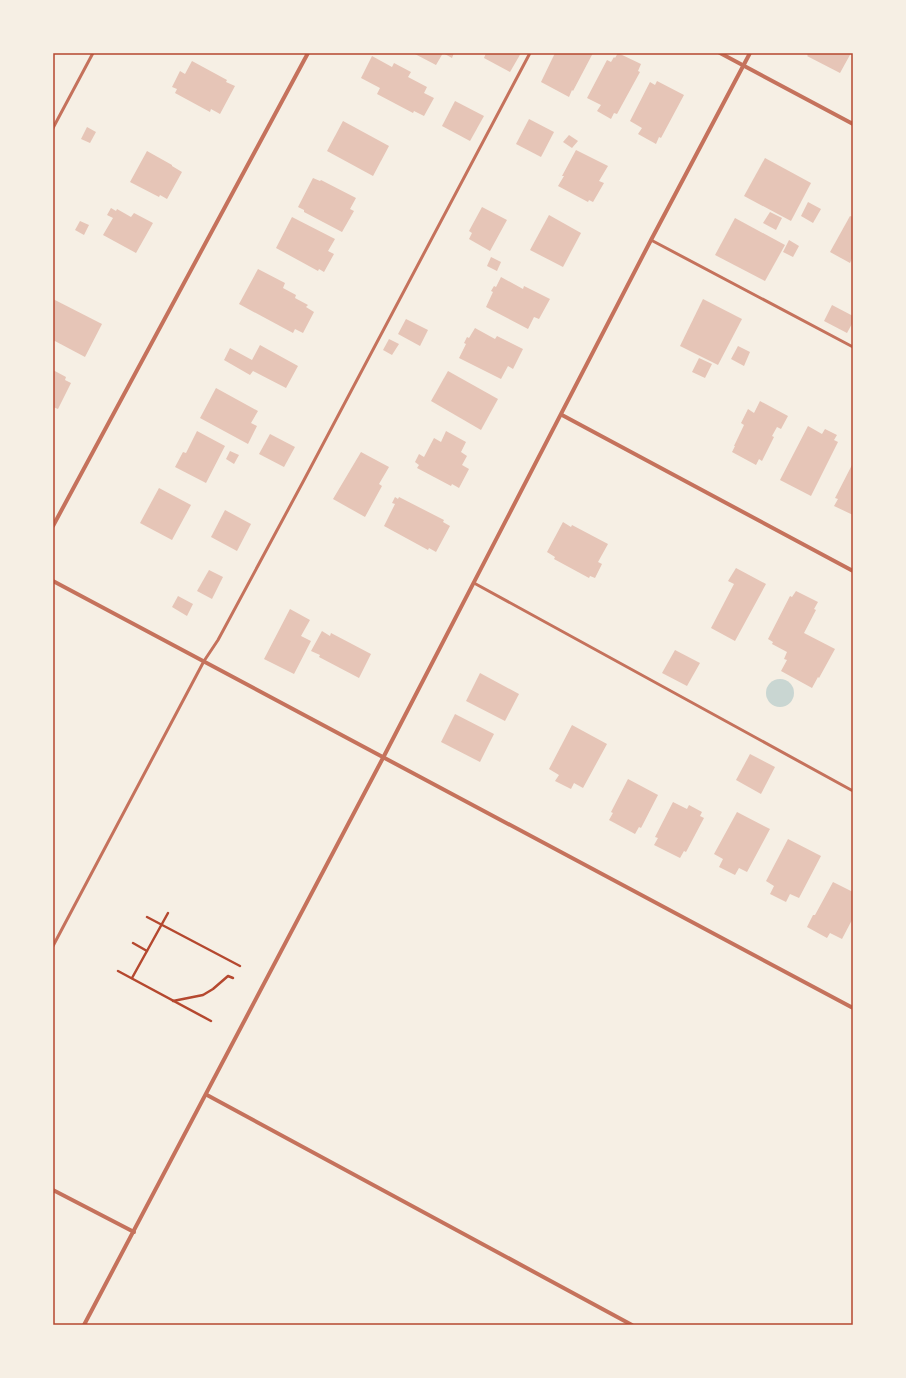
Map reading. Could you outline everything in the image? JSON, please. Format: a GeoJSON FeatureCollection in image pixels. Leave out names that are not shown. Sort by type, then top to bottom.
{"type":"FeatureCollection","features":[{"type":"Feature","properties":{"kind":"street"},"geometry":{"type":"LineString","coordinates":[[53,526],[308,53]]}},
{"type":"Feature","properties":{"kind":"street"},"geometry":{"type":"LineString","coordinates":[[720,53],[853,124]]}},
{"type":"Feature","properties":{"kind":"street"},"geometry":{"type":"LineString","coordinates":[[84,1325],[207,1095],[750,53]]}},
{"type":"Feature","properties":{"kind":"street"},"geometry":{"type":"LineString","coordinates":[[562,415],[853,571]]}},
{"type":"Feature","properties":{"kind":"street"},"geometry":{"type":"LineString","coordinates":[[53,580],[853,1008]]}},
{"type":"Feature","properties":{"kind":"street"},"geometry":{"type":"LineString","coordinates":[[207,1095],[632,1325]]}},
{"type":"Feature","properties":{"kind":"street"},"geometry":{"type":"LineString","coordinates":[[53,1190],[134,1232]]}},
{"type":"Feature","properties":{"kind":"lane"},"geometry":{"type":"LineString","coordinates":[[53,128],[93,53]]}},
{"type":"Feature","properties":{"kind":"lane"},"geometry":{"type":"LineString","coordinates":[[53,946],[204,661],[218,640],[304,480],[530,53]]}},
{"type":"Feature","properties":{"kind":"lane"},"geometry":{"type":"LineString","coordinates":[[652,240],[853,347]]}},
{"type":"Feature","properties":{"kind":"lane"},"geometry":{"type":"LineString","coordinates":[[474,583],[853,791]]}},
{"type":"Feature","properties":{"kind":"path"},"geometry":{"type":"LineString","coordinates":[[132,978],[168,913]]}},
{"type":"Feature","properties":{"kind":"path"},"geometry":{"type":"LineString","coordinates":[[147,916],[240,966]]}},
{"type":"Feature","properties":{"kind":"path"},"geometry":{"type":"LineString","coordinates":[[133,943],[147,951]]}},
{"type":"Feature","properties":{"kind":"path"},"geometry":{"type":"LineString","coordinates":[[118,971],[211,1021]]}},
{"type":"Feature","properties":{"kind":"path"},"geometry":{"type":"LineString","coordinates":[[173,1001],[203,995],[213,990],[228,976],[233,978]]}},
{"type":"Feature","properties":{"kind":"shaded area"},"geometry":{"type":"Polygon","coordinates":[[[780,679],[790,683],[794,693],[790,703],[780,707],[770,703],[766,693],[770,683],[780,679]]]}},
{"type":"Feature","properties":{"kind":"building"},"geometry":{"type":"Polygon","coordinates":[[[413,53],[443,53],[436,65],[413,53]]]}},
{"type":"Feature","properties":{"kind":"building"},"geometry":{"type":"Polygon","coordinates":[[[443,53],[454,53],[452,58],[443,53]]]}},
{"type":"Feature","properties":{"kind":"building"},"geometry":{"type":"Polygon","coordinates":[[[486,53],[521,53],[510,72],[484,58],[486,53]]]}},
{"type":"Feature","properties":{"kind":"building"},"geometry":{"type":"Polygon","coordinates":[[[555,53],[593,53],[569,97],[541,82],[555,53]]]}},
{"type":"Feature","properties":{"kind":"building"},"geometry":{"type":"Polygon","coordinates":[[[618,53],[641,64],[638,71],[640,72],[617,114],[614,113],[611,119],[597,111],[601,105],[587,98],[607,60],[611,62],[618,53]]]}},
{"type":"Feature","properties":{"kind":"building"},"geometry":{"type":"Polygon","coordinates":[[[805,53],[851,53],[840,73],[807,56],[808,55],[805,53]]]}},
{"type":"Feature","properties":{"kind":"building"},"geometry":{"type":"Polygon","coordinates":[[[372,56],[392,67],[394,63],[411,72],[408,77],[427,87],[424,93],[434,98],[424,116],[414,111],[413,113],[377,94],[380,88],[361,78],[372,56]]]}},
{"type":"Feature","properties":{"kind":"building"},"geometry":{"type":"Polygon","coordinates":[[[192,61],[235,86],[220,114],[211,109],[210,112],[175,93],[177,89],[172,87],[180,71],[185,74],[192,61]]]}},
{"type":"Feature","properties":{"kind":"building"},"geometry":{"type":"Polygon","coordinates":[[[657,81],[684,95],[661,138],[659,137],[656,144],[638,134],[642,128],[630,121],[650,82],[655,85],[657,81]]]}},
{"type":"Feature","properties":{"kind":"building"},"geometry":{"type":"Polygon","coordinates":[[[455,101],[484,116],[470,141],[442,126],[455,101]]]}},
{"type":"Feature","properties":{"kind":"building"},"geometry":{"type":"Polygon","coordinates":[[[529,119],[554,132],[541,157],[516,144],[529,119]]]}},
{"type":"Feature","properties":{"kind":"building"},"geometry":{"type":"Polygon","coordinates":[[[343,121],[389,146],[373,176],[327,151],[343,121]]]}},
{"type":"Feature","properties":{"kind":"building"},"geometry":{"type":"Polygon","coordinates":[[[87,127],[96,132],[90,143],[81,139],[87,127]]]}},
{"type":"Feature","properties":{"kind":"building"},"geometry":{"type":"Polygon","coordinates":[[[569,135],[578,141],[572,148],[563,142],[569,135]]]}},
{"type":"Feature","properties":{"kind":"building"},"geometry":{"type":"Polygon","coordinates":[[[576,150],[608,166],[599,181],[604,183],[593,202],[589,200],[588,202],[558,186],[576,150]]]}},
{"type":"Feature","properties":{"kind":"building"},"geometry":{"type":"Polygon","coordinates":[[[147,151],[182,172],[167,199],[160,195],[159,197],[130,182],[147,151]]]}},
{"type":"Feature","properties":{"kind":"building"},"geometry":{"type":"Polygon","coordinates":[[[765,158],[811,183],[791,221],[744,196],[765,158]]]}},
{"type":"Feature","properties":{"kind":"building"},"geometry":{"type":"Polygon","coordinates":[[[313,178],[320,181],[321,180],[356,198],[350,209],[354,211],[342,232],[304,212],[304,210],[298,207],[313,178]]]}},
{"type":"Feature","properties":{"kind":"building"},"geometry":{"type":"Polygon","coordinates":[[[808,202],[821,209],[813,223],[801,216],[808,202]]]}},
{"type":"Feature","properties":{"kind":"building"},"geometry":{"type":"Polygon","coordinates":[[[482,207],[507,220],[490,251],[469,239],[472,233],[469,231],[482,207]]]}},
{"type":"Feature","properties":{"kind":"building"},"geometry":{"type":"Polygon","coordinates":[[[111,208],[116,211],[117,209],[131,217],[134,213],[153,223],[136,253],[103,235],[113,218],[107,215],[111,208]]]}},
{"type":"Feature","properties":{"kind":"building"},"geometry":{"type":"Polygon","coordinates":[[[770,212],[782,218],[776,230],[763,223],[770,212]]]}},
{"type":"Feature","properties":{"kind":"building"},"geometry":{"type":"Polygon","coordinates":[[[549,215],[581,233],[563,267],[530,250],[549,215]]]}},
{"type":"Feature","properties":{"kind":"building"},"geometry":{"type":"Polygon","coordinates":[[[850,216],[853,217],[853,256],[850,263],[830,252],[850,216]]]}},
{"type":"Feature","properties":{"kind":"building"},"geometry":{"type":"Polygon","coordinates":[[[292,217],[335,239],[328,251],[334,254],[324,272],[319,269],[318,271],[276,248],[292,217]]]}},
{"type":"Feature","properties":{"kind":"building"},"geometry":{"type":"Polygon","coordinates":[[[735,218],[785,245],[765,281],[715,255],[735,218]]]}},
{"type":"Feature","properties":{"kind":"building"},"geometry":{"type":"Polygon","coordinates":[[[80,221],[89,225],[84,235],[75,230],[80,221]]]}},
{"type":"Feature","properties":{"kind":"building"},"geometry":{"type":"Polygon","coordinates":[[[789,240],[799,246],[793,257],[783,252],[789,240]]]}},
{"type":"Feature","properties":{"kind":"building"},"geometry":{"type":"Polygon","coordinates":[[[491,257],[501,262],[497,271],[487,266],[491,257]]]}},
{"type":"Feature","properties":{"kind":"building"},"geometry":{"type":"Polygon","coordinates":[[[258,269],[285,283],[283,288],[296,295],[295,298],[308,305],[306,307],[314,312],[303,333],[295,329],[293,333],[239,304],[258,269]]]}},
{"type":"Feature","properties":{"kind":"building"},"geometry":{"type":"Polygon","coordinates":[[[501,277],[523,289],[524,286],[550,299],[539,319],[534,317],[528,329],[486,307],[493,292],[491,291],[494,286],[496,287],[501,277]]]}},
{"type":"Feature","properties":{"kind":"building"},"geometry":{"type":"Polygon","coordinates":[[[53,299],[102,324],[85,357],[53,340],[53,299]]]}},
{"type":"Feature","properties":{"kind":"building"},"geometry":{"type":"Polygon","coordinates":[[[703,299],[742,319],[718,365],[680,346],[703,299]]]}},
{"type":"Feature","properties":{"kind":"building"},"geometry":{"type":"Polygon","coordinates":[[[832,305],[853,316],[853,322],[847,333],[824,321],[832,305]]]}},
{"type":"Feature","properties":{"kind":"building"},"geometry":{"type":"Polygon","coordinates":[[[406,319],[428,330],[420,346],[398,334],[406,319]]]}},
{"type":"Feature","properties":{"kind":"building"},"geometry":{"type":"Polygon","coordinates":[[[475,328],[495,339],[497,336],[523,349],[513,369],[508,366],[501,379],[459,358],[466,344],[464,343],[467,337],[469,338],[475,328]]]}},
{"type":"Feature","properties":{"kind":"building"},"geometry":{"type":"Polygon","coordinates":[[[389,339],[399,344],[392,355],[383,350],[389,339]]]}},
{"type":"Feature","properties":{"kind":"building"},"geometry":{"type":"Polygon","coordinates":[[[260,345],[298,366],[286,388],[253,371],[250,375],[224,360],[230,348],[252,360],[260,345]]]}},
{"type":"Feature","properties":{"kind":"building"},"geometry":{"type":"Polygon","coordinates":[[[738,346],[750,352],[744,366],[731,359],[738,346]]]}},
{"type":"Feature","properties":{"kind":"building"},"geometry":{"type":"Polygon","coordinates":[[[699,358],[712,364],[705,378],[692,372],[699,358]]]}},
{"type":"Feature","properties":{"kind":"building"},"geometry":{"type":"Polygon","coordinates":[[[53,370],[66,377],[65,380],[71,383],[58,409],[53,407],[53,370]]]}},
{"type":"Feature","properties":{"kind":"building"},"geometry":{"type":"Polygon","coordinates":[[[448,371],[498,399],[481,430],[431,401],[448,371]]]}},
{"type":"Feature","properties":{"kind":"building"},"geometry":{"type":"Polygon","coordinates":[[[216,388],[258,411],[251,423],[257,426],[248,444],[200,418],[216,388]]]}},
{"type":"Feature","properties":{"kind":"building"},"geometry":{"type":"Polygon","coordinates":[[[760,401],[788,416],[781,429],[777,427],[772,436],[774,437],[762,461],[759,459],[756,465],[732,452],[744,425],[741,423],[748,409],[754,413],[760,401]]]}},
{"type":"Feature","properties":{"kind":"building"},"geometry":{"type":"Polygon","coordinates":[[[808,426],[822,434],[825,429],[837,435],[834,440],[838,442],[811,496],[780,480],[808,426]]]}},
{"type":"Feature","properties":{"kind":"building"},"geometry":{"type":"Polygon","coordinates":[[[197,431],[225,446],[206,483],[175,467],[183,452],[186,453],[197,431]]]}},
{"type":"Feature","properties":{"kind":"building"},"geometry":{"type":"Polygon","coordinates":[[[446,431],[466,442],[461,452],[467,456],[462,465],[469,469],[459,488],[452,484],[451,486],[417,468],[419,465],[415,462],[419,454],[424,457],[434,438],[441,442],[446,431]]]}},
{"type":"Feature","properties":{"kind":"building"},"geometry":{"type":"Polygon","coordinates":[[[270,434],[295,447],[284,467],[259,454],[270,434]]]}},
{"type":"Feature","properties":{"kind":"building"},"geometry":{"type":"Polygon","coordinates":[[[230,451],[239,455],[234,464],[226,459],[230,451]]]}},
{"type":"Feature","properties":{"kind":"building"},"geometry":{"type":"Polygon","coordinates":[[[361,452],[389,467],[379,484],[382,486],[365,517],[333,499],[361,452]]]}},
{"type":"Feature","properties":{"kind":"building"},"geometry":{"type":"Polygon","coordinates":[[[853,463],[853,515],[834,506],[838,499],[835,498],[853,463]]]}},
{"type":"Feature","properties":{"kind":"building"},"geometry":{"type":"Polygon","coordinates":[[[159,488],[191,505],[172,540],[140,523],[159,488]]]}},
{"type":"Feature","properties":{"kind":"building"},"geometry":{"type":"Polygon","coordinates":[[[395,497],[398,499],[399,497],[444,520],[443,522],[450,526],[436,552],[429,548],[428,550],[384,526],[395,504],[392,503],[395,497]]]}},
{"type":"Feature","properties":{"kind":"building"},"geometry":{"type":"Polygon","coordinates":[[[225,510],[251,524],[237,551],[211,537],[225,510]]]}},
{"type":"Feature","properties":{"kind":"building"},"geometry":{"type":"Polygon","coordinates":[[[563,522],[571,527],[572,525],[608,544],[598,562],[602,564],[595,578],[590,576],[589,578],[554,559],[555,557],[547,552],[563,522]]]}},
{"type":"Feature","properties":{"kind":"building"},"geometry":{"type":"Polygon","coordinates":[[[736,568],[766,584],[735,641],[711,628],[734,584],[728,581],[736,568]]]}},
{"type":"Feature","properties":{"kind":"building"},"geometry":{"type":"Polygon","coordinates":[[[209,570],[223,577],[212,599],[197,591],[209,570]]]}},
{"type":"Feature","properties":{"kind":"building"},"geometry":{"type":"Polygon","coordinates":[[[796,591],[818,602],[814,609],[816,610],[804,633],[835,649],[812,688],[781,671],[787,660],[784,659],[787,652],[772,644],[773,642],[768,639],[790,596],[792,597],[796,591]]]}},
{"type":"Feature","properties":{"kind":"building"},"geometry":{"type":"Polygon","coordinates":[[[178,596],[193,604],[187,616],[172,607],[178,596]]]}},
{"type":"Feature","properties":{"kind":"building"},"geometry":{"type":"Polygon","coordinates":[[[290,609],[310,620],[301,636],[311,641],[294,674],[264,659],[290,609]]]}},
{"type":"Feature","properties":{"kind":"building"},"geometry":{"type":"Polygon","coordinates":[[[322,631],[330,636],[331,633],[371,654],[359,678],[319,657],[320,655],[311,651],[322,631]]]}},
{"type":"Feature","properties":{"kind":"building"},"geometry":{"type":"Polygon","coordinates":[[[675,650],[700,663],[687,686],[662,673],[675,650]]]}},
{"type":"Feature","properties":{"kind":"building"},"geometry":{"type":"Polygon","coordinates":[[[480,673],[519,694],[505,721],[466,701],[480,673]]]}},
{"type":"Feature","properties":{"kind":"building"},"geometry":{"type":"Polygon","coordinates":[[[455,714],[494,734],[480,762],[441,742],[455,714]]]}},
{"type":"Feature","properties":{"kind":"building"},"geometry":{"type":"Polygon","coordinates":[[[572,725],[607,744],[583,788],[574,783],[571,789],[555,781],[559,775],[549,769],[572,725]]]}},
{"type":"Feature","properties":{"kind":"building"},"geometry":{"type":"Polygon","coordinates":[[[750,754],[775,767],[761,794],[736,780],[750,754]]]}},
{"type":"Feature","properties":{"kind":"building"},"geometry":{"type":"Polygon","coordinates":[[[628,779],[658,795],[641,828],[639,827],[635,834],[609,820],[613,813],[611,812],[628,779]]]}},
{"type":"Feature","properties":{"kind":"building"},"geometry":{"type":"Polygon","coordinates":[[[673,802],[687,809],[689,805],[702,812],[700,816],[704,818],[686,852],[684,851],[680,858],[654,845],[658,838],[655,837],[673,802]]]}},
{"type":"Feature","properties":{"kind":"building"},"geometry":{"type":"Polygon","coordinates":[[[737,812],[770,829],[747,872],[739,868],[735,875],[719,867],[723,859],[714,854],[737,812]]]}},
{"type":"Feature","properties":{"kind":"building"},"geometry":{"type":"Polygon","coordinates":[[[788,839],[821,856],[799,898],[790,894],[786,902],[770,894],[774,886],[766,881],[788,839]]]}},
{"type":"Feature","properties":{"kind":"building"},"geometry":{"type":"Polygon","coordinates":[[[833,882],[853,892],[853,918],[842,939],[830,933],[827,938],[807,927],[833,882]]]}}]}
